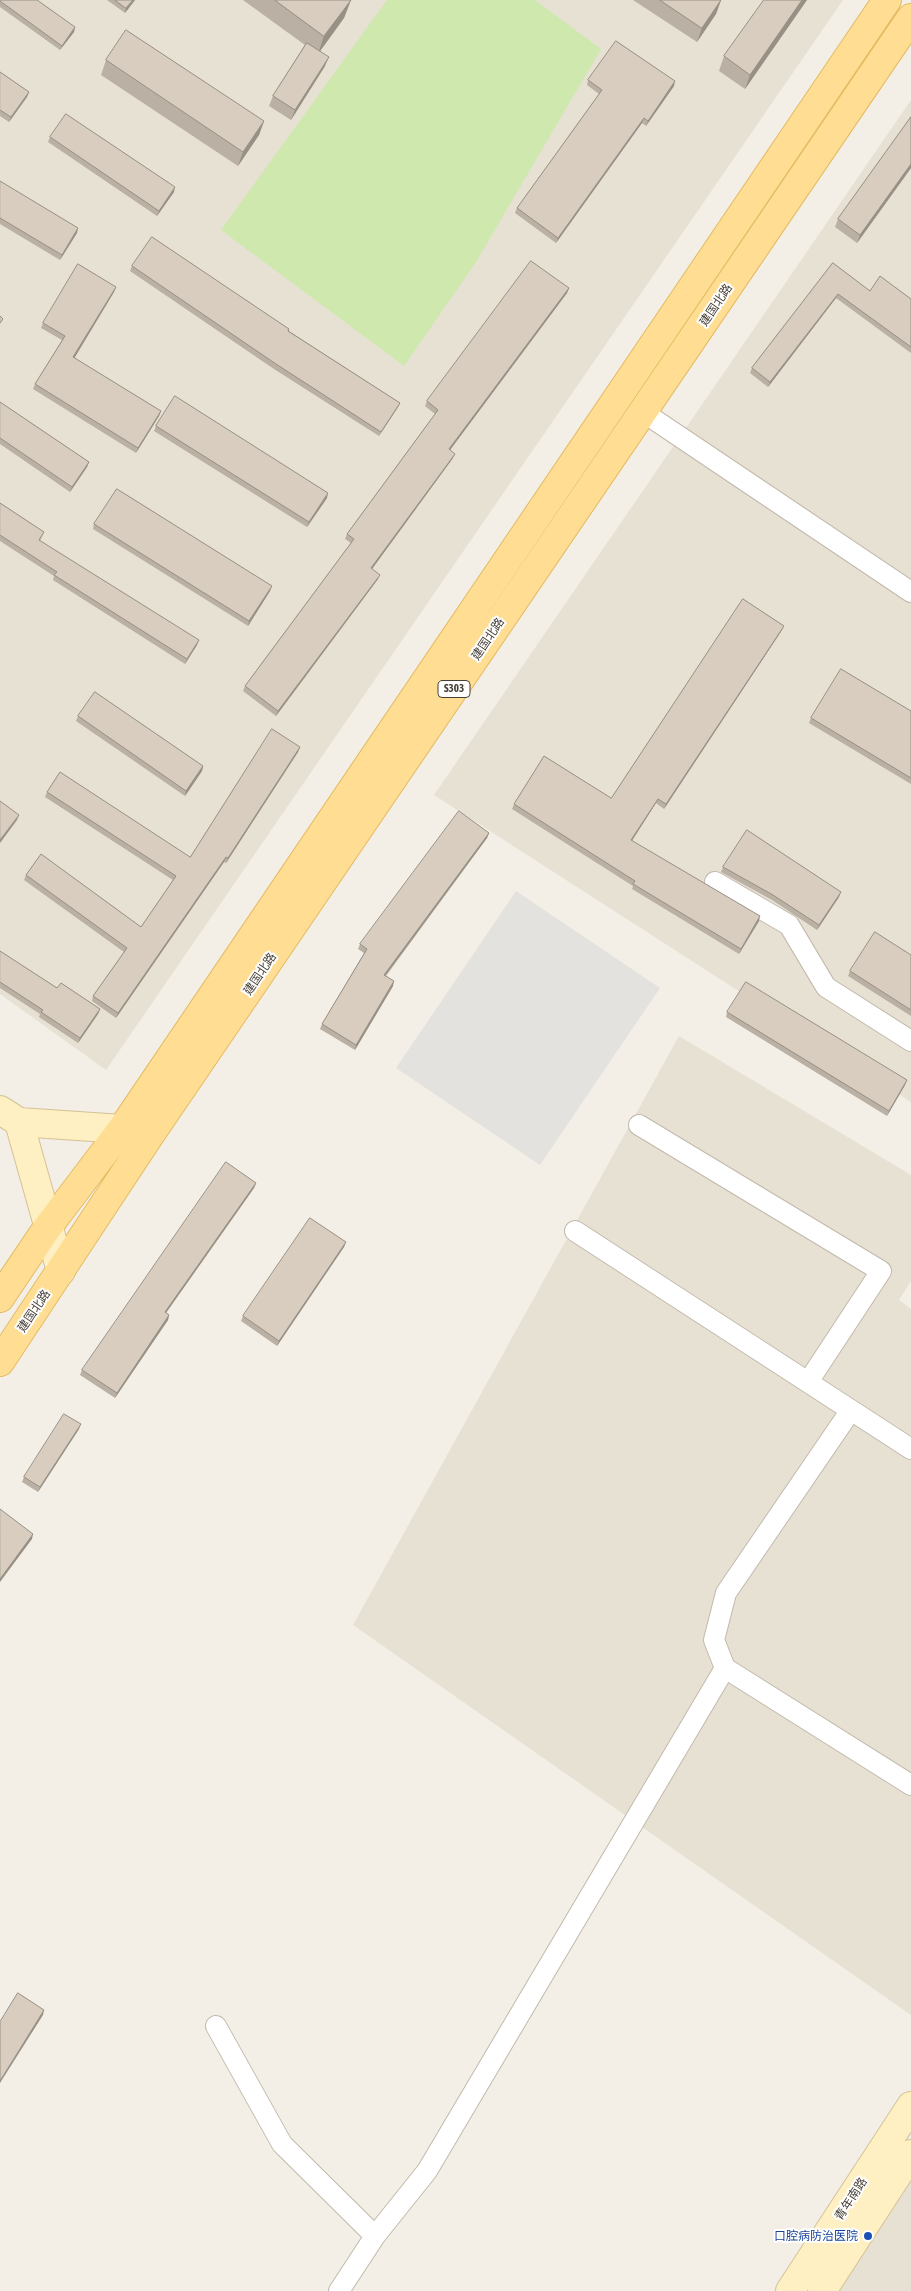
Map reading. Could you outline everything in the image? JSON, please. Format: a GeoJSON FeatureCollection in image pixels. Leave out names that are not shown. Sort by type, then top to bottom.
{"type":"FeatureCollection","features":[{"type":"Feature","properties":{"kind":"main road"},"geometry":{"type":"LineString","coordinates":[[0,1298],[47,1228],[122,1129],[887,0]]}},
{"type":"Feature","properties":{"kind":"main road","name":"建国北路"},"geometry":{"type":"LineString","coordinates":[[0,1362],[150,1135],[911,18]]}},
{"type":"Feature","properties":{"kind":"street"},"geometry":{"type":"LineString","coordinates":[[642,412],[911,592]]}},
{"type":"Feature","properties":{"kind":"street"},"geometry":{"type":"LineString","coordinates":[[715,882],[789,925],[826,987],[911,1041]]}},
{"type":"Feature","properties":{"kind":"street"},"geometry":{"type":"LineString","coordinates":[[61,1271],[10,1116],[122,1129],[150,1135]]}},
{"type":"Feature","properties":{"kind":"street"},"geometry":{"type":"LineString","coordinates":[[639,1125],[881,1271],[808,1382]]}},
{"type":"Feature","properties":{"kind":"street"},"geometry":{"type":"LineString","coordinates":[[575,1231],[911,1449]]}},
{"type":"Feature","properties":{"kind":"street"},"geometry":{"type":"LineString","coordinates":[[851,1410],[726,1593],[714,1640],[725,1668],[911,1785]]}},
{"type":"Feature","properties":{"kind":"street"},"geometry":{"type":"LineString","coordinates":[[339,2291],[374,2236],[427,2172],[725,1668]]}},
{"type":"Feature","properties":{"kind":"street"},"geometry":{"type":"LineString","coordinates":[[216,2026],[282,2144],[374,2236]]}},
{"type":"Feature","properties":{"kind":"street","name":"青年南路"},"geometry":{"type":"LineString","coordinates":[[790,2291],[911,2106]]}},
{"type":"Feature","properties":{"kind":"street"},"geometry":{"type":"LineString","coordinates":[[822,2291],[911,2154]]}},
{"type":"Feature","properties":{"kind":"shaded area"},"geometry":{"type":"Polygon","coordinates":[[[0,0],[843,0],[106,1070],[0,994],[0,0]]]}},
{"type":"Feature","properties":{"kind":"shaded area"},"geometry":{"type":"Polygon","coordinates":[[[911,100],[911,1102],[434,795],[911,100]]]}},
{"type":"Feature","properties":{"kind":"shaded area"},"geometry":{"type":"Polygon","coordinates":[[[516,891],[660,988],[540,1165],[396,1068],[516,891]]]}},
{"type":"Feature","properties":{"kind":"shaded area"},"geometry":{"type":"Polygon","coordinates":[[[679,1036],[911,1175],[911,1281],[899,1300],[911,1309],[911,2015],[353,1625],[679,1036]]]}},
{"type":"Feature","properties":{"kind":"shaded area"},"geometry":{"type":"Polygon","coordinates":[[[911,2181],[911,2291],[835,2291],[911,2181]]]}},
{"type":"Feature","properties":{"kind":"green space"},"geometry":{"type":"Polygon","coordinates":[[[387,0],[535,0],[601,49],[476,262],[404,366],[221,230],[387,0]]]}},
{"type":"Feature","properties":{"kind":"building"},"geometry":{"type":"Polygon","coordinates":[[[0,0],[37,0],[75,27],[62,46],[0,0]]]}},
{"type":"Feature","properties":{"kind":"building"},"geometry":{"type":"Polygon","coordinates":[[[115,0],[133,0],[126,8],[115,0]]]}},
{"type":"Feature","properties":{"kind":"building"},"geometry":{"type":"Polygon","coordinates":[[[275,0],[351,0],[324,36],[275,0]]]}},
{"type":"Feature","properties":{"kind":"building"},"geometry":{"type":"Polygon","coordinates":[[[660,0],[721,0],[702,28],[660,0]]]}},
{"type":"Feature","properties":{"kind":"building"},"geometry":{"type":"Polygon","coordinates":[[[764,0],[802,0],[750,75],[724,56],[764,0]]]}},
{"type":"Feature","properties":{"kind":"building"},"geometry":{"type":"Polygon","coordinates":[[[126,30],[264,121],[243,152],[106,60],[126,30]]]}},
{"type":"Feature","properties":{"kind":"building"},"geometry":{"type":"Polygon","coordinates":[[[616,41],[675,81],[648,121],[644,118],[558,238],[517,208],[602,90],[588,80],[616,41]]]}},
{"type":"Feature","properties":{"kind":"building"},"geometry":{"type":"Polygon","coordinates":[[[307,43],[329,57],[295,110],[273,96],[307,43]]]}},
{"type":"Feature","properties":{"kind":"building"},"geometry":{"type":"Polygon","coordinates":[[[0,72],[29,92],[11,117],[0,110],[0,72]]]}},
{"type":"Feature","properties":{"kind":"building"},"geometry":{"type":"Polygon","coordinates":[[[66,114],[175,187],[159,211],[50,137],[66,114]]]}},
{"type":"Feature","properties":{"kind":"building"},"geometry":{"type":"Polygon","coordinates":[[[911,117],[911,164],[860,235],[838,219],[911,117]]]}},
{"type":"Feature","properties":{"kind":"building"},"geometry":{"type":"Polygon","coordinates":[[[0,181],[78,228],[62,255],[0,218],[0,181]]]}},
{"type":"Feature","properties":{"kind":"building"},"geometry":{"type":"Polygon","coordinates":[[[152,237],[289,329],[288,331],[400,403],[381,432],[276,364],[132,266],[152,237]]]}},
{"type":"Feature","properties":{"kind":"building"},"geometry":{"type":"Polygon","coordinates":[[[531,261],[569,288],[449,449],[455,454],[371,568],[380,575],[278,711],[245,686],[354,539],[347,534],[438,410],[427,401],[531,261]]]}},
{"type":"Feature","properties":{"kind":"building"},"geometry":{"type":"Polygon","coordinates":[[[833,263],[870,291],[880,276],[911,299],[911,347],[838,294],[770,382],[752,368],[833,263]]]}},
{"type":"Feature","properties":{"kind":"building"},"geometry":{"type":"Polygon","coordinates":[[[78,264],[116,287],[73,357],[161,411],[138,448],[35,384],[65,336],[43,323],[78,264]]]}},
{"type":"Feature","properties":{"kind":"building"},"geometry":{"type":"Polygon","coordinates":[[[175,396],[328,493],[309,522],[156,426],[175,396]]]}},
{"type":"Feature","properties":{"kind":"building"},"geometry":{"type":"Polygon","coordinates":[[[0,402],[89,462],[72,487],[0,438],[0,402]]]}},
{"type":"Feature","properties":{"kind":"building"},"geometry":{"type":"Polygon","coordinates":[[[117,489],[272,586],[249,621],[94,524],[117,489]]]}},
{"type":"Feature","properties":{"kind":"building"},"geometry":{"type":"Polygon","coordinates":[[[0,503],[44,532],[39,540],[199,640],[187,659],[54,575],[57,572],[0,535],[0,503]]]}},
{"type":"Feature","properties":{"kind":"building"},"geometry":{"type":"Polygon","coordinates":[[[743,599],[784,626],[666,804],[658,799],[631,840],[760,916],[741,949],[633,884],[635,881],[514,804],[544,756],[611,798],[743,599]]]}},
{"type":"Feature","properties":{"kind":"building"},"geometry":{"type":"Polygon","coordinates":[[[841,669],[911,711],[911,778],[811,718],[841,669]]]}},
{"type":"Feature","properties":{"kind":"building"},"geometry":{"type":"Polygon","coordinates":[[[95,692],[203,766],[186,791],[78,716],[95,692]]]}},
{"type":"Feature","properties":{"kind":"building"},"geometry":{"type":"Polygon","coordinates":[[[272,729],[300,747],[228,858],[226,857],[118,1013],[93,996],[127,948],[26,875],[41,854],[141,927],[176,876],[47,792],[60,772],[190,857],[272,729]]]}},
{"type":"Feature","properties":{"kind":"building"},"geometry":{"type":"Polygon","coordinates":[[[0,801],[19,815],[0,840],[0,801]]]}},
{"type":"Feature","properties":{"kind":"building"},"geometry":{"type":"Polygon","coordinates":[[[459,811],[489,833],[384,975],[394,981],[356,1045],[322,1024],[367,949],[360,944],[459,811]]]}},
{"type":"Feature","properties":{"kind":"building"},"geometry":{"type":"Polygon","coordinates":[[[747,830],[841,892],[819,925],[773,895],[723,867],[747,830]]]}},
{"type":"Feature","properties":{"kind":"building"},"geometry":{"type":"Polygon","coordinates":[[[875,932],[911,955],[911,1010],[850,971],[875,932]]]}},
{"type":"Feature","properties":{"kind":"building"},"geometry":{"type":"Polygon","coordinates":[[[0,951],[57,988],[61,983],[100,1009],[80,1038],[41,1012],[43,1010],[0,982],[0,951]]]}},
{"type":"Feature","properties":{"kind":"building"},"geometry":{"type":"Polygon","coordinates":[[[746,982],[907,1080],[889,1111],[727,1012],[746,982]]]}},
{"type":"Feature","properties":{"kind":"building"},"geometry":{"type":"Polygon","coordinates":[[[226,1162],[256,1183],[165,1312],[169,1315],[117,1393],[82,1370],[226,1162]]]}},
{"type":"Feature","properties":{"kind":"building"},"geometry":{"type":"Polygon","coordinates":[[[310,1218],[346,1242],[279,1341],[243,1316],[310,1218]]]}},
{"type":"Feature","properties":{"kind":"building"},"geometry":{"type":"Polygon","coordinates":[[[64,1414],[81,1424],[40,1487],[24,1477],[64,1414]]]}},
{"type":"Feature","properties":{"kind":"building"},"geometry":{"type":"Polygon","coordinates":[[[0,1509],[33,1534],[0,1579],[0,1509]]]}},
{"type":"Feature","properties":{"kind":"building"},"geometry":{"type":"Polygon","coordinates":[[[18,1993],[44,2010],[0,2081],[0,2022],[18,1993]]]}},
{"type":"Feature","properties":{"kind":"place","name":"口腔病防治医院"},"geometry":{"type":"Point","coordinates":[868,2236]}}]}
